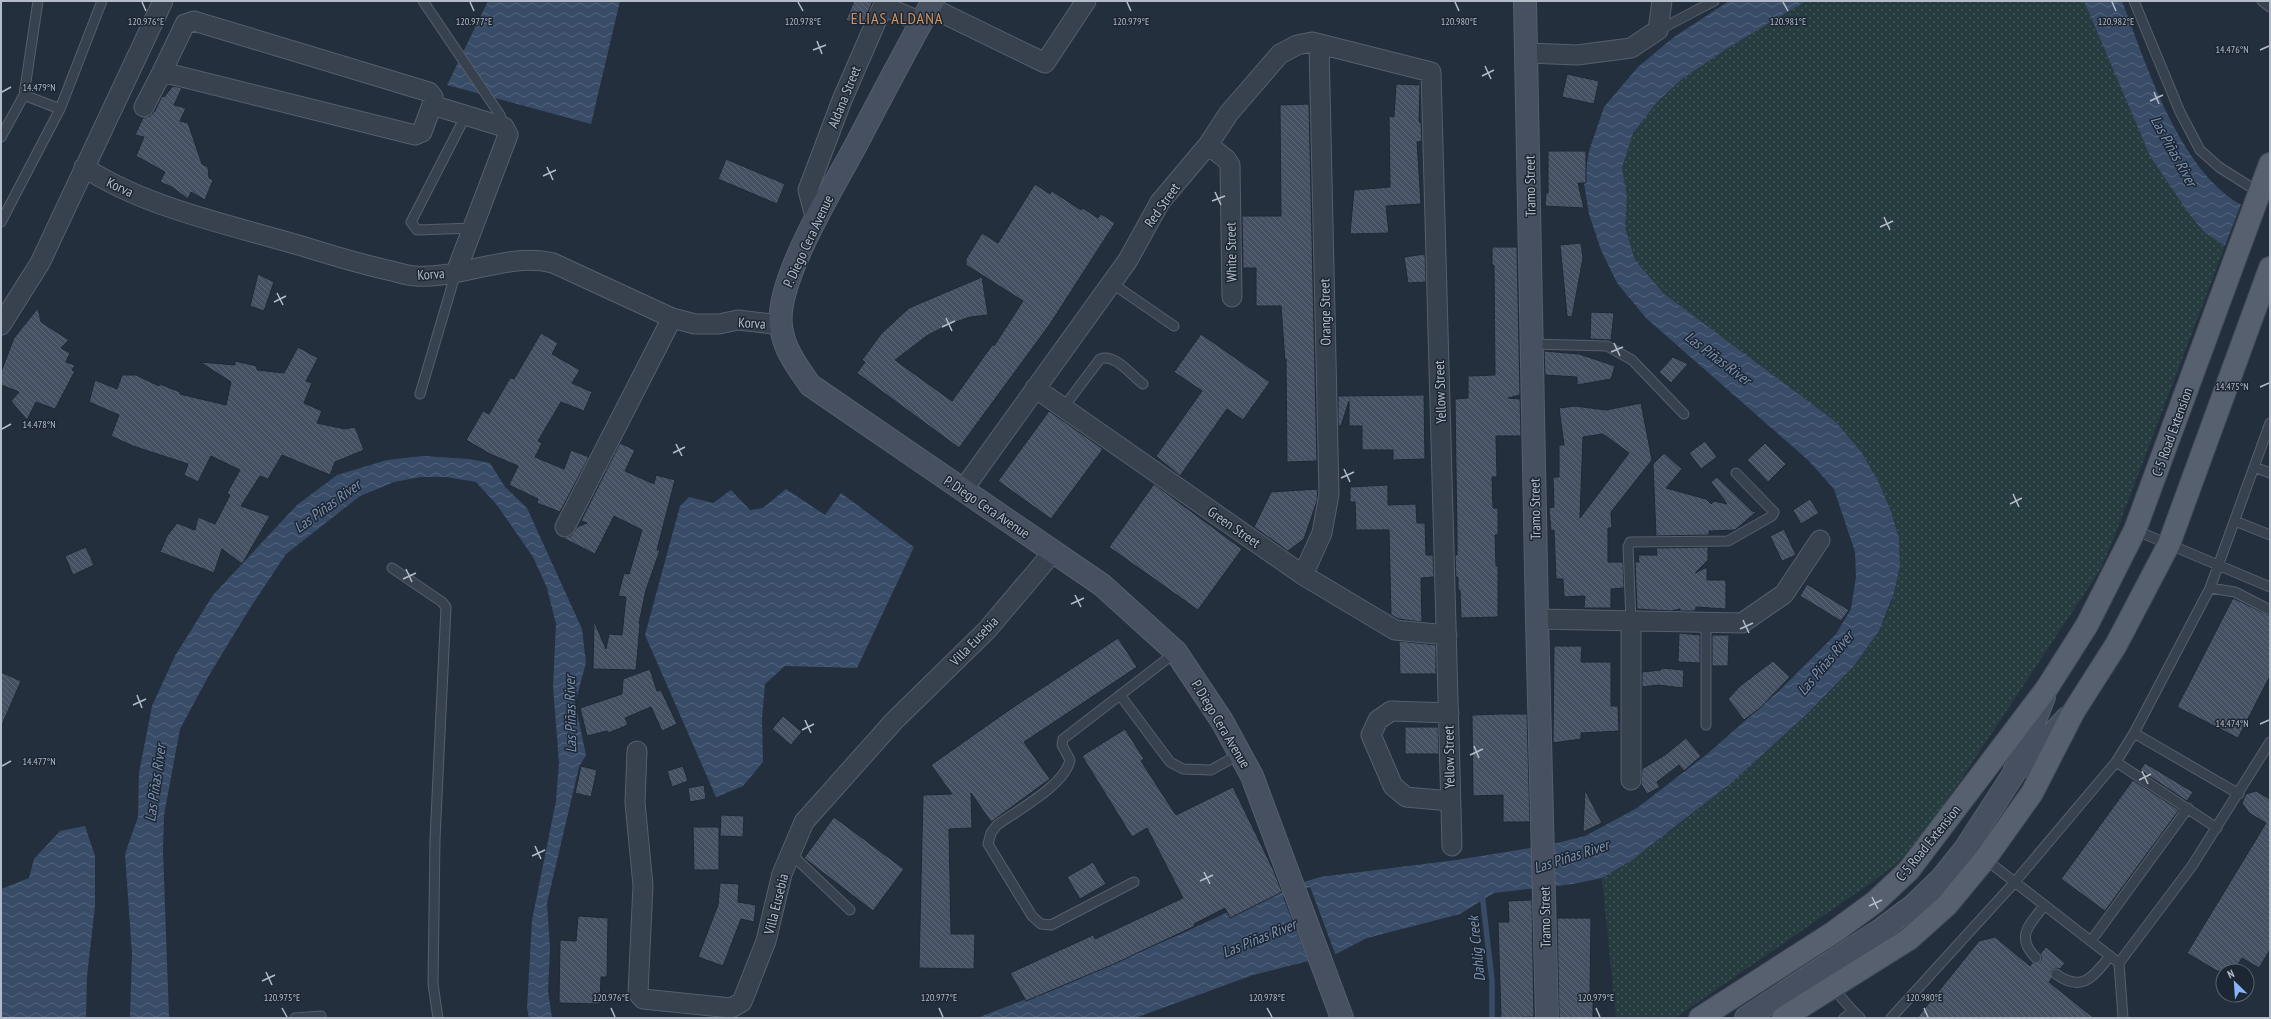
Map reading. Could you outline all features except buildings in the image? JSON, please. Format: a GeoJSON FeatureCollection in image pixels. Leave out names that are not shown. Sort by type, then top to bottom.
{"type":"FeatureCollection","features":[{"type":"Feature","properties":{"kind":"main road","name":"Tramo Street"},"geometry":{"type":"LineString","coordinates":[[1525,1],[1528,53],[1537,619],[1547,1018]]}},
{"type":"Feature","properties":{"kind":"main road","name":"P. Diego Cera Avenue"},"geometry":{"type":"LineString","coordinates":[[928,10],[816,220],[794,266],[783,297],[781,325],[786,351],[810,385],[962,491],[1102,585],[1176,652],[1222,721],[1252,776],[1293,881],[1342,1018]]}},
{"type":"Feature","properties":{"kind":"main road","name":"C-5 Road Extension"},"geometry":{"type":"LineString","coordinates":[[1700,1018],[1834,932],[1875,902],[1909,870],[2047,688],[2086,625],[2135,530],[2233,268],[2252,196],[2270,164]]}},
{"type":"Feature","properties":{"kind":"main road","name":"C-5 Road Extension"},"geometry":{"type":"LineString","coordinates":[[1783,1018],[1909,939],[1947,905],[1984,859],[2032,792],[2074,711],[2116,645],[2169,544],[2267,276]]}},
{"type":"Feature","properties":{"kind":"main road","name":"C-5 Road Extension"},"geometry":{"type":"LineString","coordinates":[[1746,1018],[1847,954],[1913,906],[1940,879],[1985,820],[2013,775],[2047,688]]}},
{"type":"Feature","properties":{"kind":"main road","name":"C-5 Road Extension"},"geometry":{"type":"LineString","coordinates":[[2013,775],[2074,711]]}},
{"type":"Feature","properties":{"kind":"street"},"geometry":{"type":"LineString","coordinates":[[1,325],[40,263],[163,1]]}},
{"type":"Feature","properties":{"kind":"street"},"geometry":{"type":"LineString","coordinates":[[884,3],[928,10],[1046,63],[1086,1]]}},
{"type":"Feature","properties":{"kind":"street"},"geometry":{"type":"LineString","coordinates":[[1528,53],[1577,55],[1631,48],[1658,30],[1662,1]]}},
{"type":"Feature","properties":{"kind":"street","name":"Aldana Street"},"geometry":{"type":"LineString","coordinates":[[816,220],[808,190],[842,100],[884,3]]}},
{"type":"Feature","properties":{"kind":"street"},"geometry":{"type":"LineString","coordinates":[[144,107],[185,24],[194,21],[429,92],[433,97],[432,105],[422,132],[415,135],[162,72]]}},
{"type":"Feature","properties":{"kind":"street","name":"Red Street"},"geometry":{"type":"LineString","coordinates":[[962,491],[1009,428],[1035,388],[1110,282],[1128,260],[1160,202],[1208,146],[1229,113],[1280,54],[1297,45],[1312,42],[1431,72]]}},
{"type":"Feature","properties":{"kind":"street","name":"Orange Street"},"geometry":{"type":"LineString","coordinates":[[1303,575],[1322,533],[1329,494],[1319,44]]}},
{"type":"Feature","properties":{"kind":"street","name":"Yellow Street"},"geometry":{"type":"LineString","coordinates":[[1431,72],[1452,846]]}},
{"type":"Feature","properties":{"kind":"street"},"geometry":{"type":"LineString","coordinates":[[432,105],[465,117],[504,127],[508,135],[456,272]]}},
{"type":"Feature","properties":{"kind":"street","name":"White Street"},"geometry":{"type":"LineString","coordinates":[[1208,146],[1226,159],[1230,165],[1232,297]]}},
{"type":"Feature","properties":{"kind":"street","name":"Korva"},"geometry":{"type":"LineString","coordinates":[[84,167],[99,177],[152,201],[369,266],[415,276],[456,272],[487,265],[544,261],[567,269],[672,318],[695,324],[719,324],[738,320],[781,325]]}},
{"type":"Feature","properties":{"kind":"street"},"geometry":{"type":"LineString","coordinates":[[565,527],[672,318]]}},
{"type":"Feature","properties":{"kind":"street","name":"Green Street"},"geometry":{"type":"LineString","coordinates":[[1035,388],[1303,575],[1395,630],[1447,635]]}},
{"type":"Feature","properties":{"kind":"street"},"geometry":{"type":"LineString","coordinates":[[1537,619],[1742,622],[1784,594],[1820,540]]}},
{"type":"Feature","properties":{"kind":"street","name":"Villa Eusebia"},"geometry":{"type":"LineString","coordinates":[[637,751],[635,803],[643,885],[638,993],[643,999],[731,1008],[742,1002],[766,941],[782,874],[804,822],[894,721],[987,630],[1053,552]]}},
{"type":"Feature","properties":{"kind":"street"},"geometry":{"type":"LineString","coordinates":[[1631,780],[1632,621]]}},
{"type":"Feature","properties":{"kind":"street","name":"Yellow Street"},"geometry":{"type":"LineString","coordinates":[[1448,713],[1391,711],[1378,720],[1371,735],[1392,786],[1406,797],[1450,801]]}},
{"type":"Feature","properties":{"kind":"lane"},"geometry":{"type":"LineString","coordinates":[[1,137],[24,95],[38,1]]}},
{"type":"Feature","properties":{"kind":"lane"},"geometry":{"type":"LineString","coordinates":[[1,222],[60,109],[102,1]]}},
{"type":"Feature","properties":{"kind":"lane"},"geometry":{"type":"LineString","coordinates":[[423,1],[500,114],[504,127]]}},
{"type":"Feature","properties":{"kind":"lane"},"geometry":{"type":"LineString","coordinates":[[1658,30],[1714,1]]}},
{"type":"Feature","properties":{"kind":"lane"},"geometry":{"type":"LineString","coordinates":[[2134,1],[2180,112],[2200,150],[2252,196]]}},
{"type":"Feature","properties":{"kind":"lane"},"geometry":{"type":"LineString","coordinates":[[2262,1],[2270,7]]}},
{"type":"Feature","properties":{"kind":"lane"},"geometry":{"type":"LineString","coordinates":[[24,95],[60,109]]}},
{"type":"Feature","properties":{"kind":"lane"},"geometry":{"type":"LineString","coordinates":[[465,117],[411,222],[417,230],[473,228]]}},
{"type":"Feature","properties":{"kind":"lane"},"geometry":{"type":"LineString","coordinates":[[420,394],[456,272]]}},
{"type":"Feature","properties":{"kind":"lane"},"geometry":{"type":"LineString","coordinates":[[1110,282],[1174,326]]}},
{"type":"Feature","properties":{"kind":"lane"},"geometry":{"type":"LineString","coordinates":[[1532,344],[1607,346],[1632,360],[1684,414]]}},
{"type":"Feature","properties":{"kind":"lane"},"geometry":{"type":"LineString","coordinates":[[1063,408],[1100,359],[1105,357],[1113,359],[1142,384]]}},
{"type":"Feature","properties":{"kind":"lane"},"geometry":{"type":"LineString","coordinates":[[1891,1018],[2014,883],[2116,762],[2134,733],[2210,588],[2270,423]]}},
{"type":"Feature","properties":{"kind":"lane"},"geometry":{"type":"LineString","coordinates":[[2254,467],[2270,473]]}},
{"type":"Feature","properties":{"kind":"lane"},"geometry":{"type":"LineString","coordinates":[[1632,621],[1628,547],[1630,542],[1728,541],[1772,516],[1774,512],[1736,473]]}},
{"type":"Feature","properties":{"kind":"lane"},"geometry":{"type":"LineString","coordinates":[[2235,521],[2270,535]]}},
{"type":"Feature","properties":{"kind":"lane"},"geometry":{"type":"LineString","coordinates":[[2135,530],[2270,587]]}},
{"type":"Feature","properties":{"kind":"lane"},"geometry":{"type":"LineString","coordinates":[[392,568],[442,602],[446,607],[436,838],[433,984],[438,1018]]}},
{"type":"Feature","properties":{"kind":"lane"},"geometry":{"type":"LineString","coordinates":[[2210,588],[2235,592],[2270,610]]}},
{"type":"Feature","properties":{"kind":"lane"},"geometry":{"type":"LineString","coordinates":[[1706,622],[1706,725]]}},
{"type":"Feature","properties":{"kind":"lane"},"geometry":{"type":"LineString","coordinates":[[1134,882],[1051,925],[1041,924],[1032,916],[988,844],[990,833],[997,825],[1060,780],[1069,766],[1070,760],[1062,745],[1063,739],[1176,652]]}},
{"type":"Feature","properties":{"kind":"lane"},"geometry":{"type":"LineString","coordinates":[[1120,695],[1170,762],[1182,769],[1211,770],[1240,754]]}},
{"type":"Feature","properties":{"kind":"lane"},"geometry":{"type":"LineString","coordinates":[[2134,733],[2239,794]]}},
{"type":"Feature","properties":{"kind":"lane"},"geometry":{"type":"LineString","coordinates":[[2123,1018],[2118,963],[2192,866],[2239,794],[2270,742]]}},
{"type":"Feature","properties":{"kind":"lane"},"geometry":{"type":"LineString","coordinates":[[2116,762],[2217,828]]}},
{"type":"Feature","properties":{"kind":"lane"},"geometry":{"type":"LineString","coordinates":[[2091,942],[2188,808]]}},
{"type":"Feature","properties":{"kind":"lane"},"geometry":{"type":"LineString","coordinates":[[790,853],[850,910]]}},
{"type":"Feature","properties":{"kind":"lane"},"geometry":{"type":"LineString","coordinates":[[1984,859],[2118,963]]}},
{"type":"Feature","properties":{"kind":"lane"},"geometry":{"type":"LineString","coordinates":[[2036,958],[2026,945],[2024,937],[2026,931],[2044,906]]}},
{"type":"Feature","properties":{"kind":"lane"},"geometry":{"type":"LineString","coordinates":[[2056,974],[2064,980],[2077,983],[2086,981],[2094,976],[2110,956]]}},
{"type":"Feature","properties":{"kind":"lane"},"geometry":{"type":"LineString","coordinates":[[1832,987],[1857,1015],[1844,1018]]}},
{"type":"Feature","properties":{"kind":"lane"},"geometry":{"type":"LineString","coordinates":[[295,1018],[321,1016]]}},
{"type":"Feature","properties":{"kind":"green space"},"geometry":{"type":"Polygon","coordinates":[[[1806,1],[2084,1],[2150,156],[2189,214],[2205,233],[2225,246],[2116,533],[2100,570],[1927,831],[1900,861],[1868,885],[1675,1018],[1616,1018],[1602,878],[1647,849],[1690,816],[1786,733],[1843,678],[1867,648],[1882,625],[1895,591],[1899,573],[1900,551],[1895,521],[1877,479],[1862,453],[1664,294],[1635,260],[1625,227],[1627,196],[1622,168],[1633,133],[1657,102],[1682,79],[1731,46],[1806,1]]]}},
{"type":"Feature","properties":{"kind":"water"},"geometry":{"type":"Polygon","coordinates":[[[488,1],[620,1],[591,124],[447,85],[488,1]]]}},
{"type":"Feature","properties":{"kind":"water","name":"Las Piñas River"},"geometry":{"type":"Polygon","coordinates":[[[1729,1],[1806,1],[1731,46],[1682,79],[1657,102],[1633,133],[1622,168],[1627,196],[1625,227],[1635,260],[1664,294],[1836,422],[1862,453],[1878,481],[1891,511],[1899,538],[1900,566],[1894,593],[1879,631],[1853,667],[1807,714],[1731,783],[1632,860],[1602,878],[1573,884],[1494,893],[1460,914],[1367,938],[1336,954],[1253,975],[1135,1018],[977,1018],[1060,986],[1183,933],[1271,892],[1320,877],[1456,860],[1549,845],[1585,836],[1637,808],[1706,755],[1780,690],[1836,634],[1851,609],[1856,577],[1855,552],[1834,489],[1808,460],[1646,318],[1617,283],[1601,250],[1589,214],[1584,183],[1589,151],[1604,107],[1638,67],[1674,37],[1729,1]]]}},
{"type":"Feature","properties":{"kind":"water","name":"Las Piñas River"},"geometry":{"type":"Polygon","coordinates":[[[2084,1],[2122,1],[2141,53],[2165,109],[2179,136],[2195,161],[2213,183],[2233,200],[2246,206],[2270,213],[2225,246],[2205,233],[2189,214],[2150,156],[2084,1]]]}},
{"type":"Feature","properties":{"kind":"water","name":"Las Piñas River"},"geometry":{"type":"Polygon","coordinates":[[[423,456],[469,459],[490,463],[505,487],[527,508],[582,629],[586,663],[575,703],[586,755],[579,767],[547,903],[550,949],[548,991],[552,1018],[529,1018],[527,1008],[532,920],[556,801],[559,763],[553,686],[556,624],[547,588],[533,557],[497,505],[476,482],[446,477],[421,477],[394,482],[360,496],[286,554],[250,608],[208,677],[180,729],[164,815],[163,851],[169,1018],[130,1018],[132,954],[125,854],[138,817],[139,773],[152,706],[175,656],[213,595],[297,505],[337,475],[387,460],[423,456]]]}},
{"type":"Feature","properties":{"kind":"water"},"geometry":{"type":"Polygon","coordinates":[[[786,489],[825,515],[841,493],[914,547],[857,668],[785,666],[765,684],[762,718],[763,762],[743,786],[716,797],[645,635],[680,506],[689,497],[713,503],[731,490],[750,510],[763,508],[786,489]]]}},
{"type":"Feature","properties":{"kind":"water"},"geometry":{"type":"Polygon","coordinates":[[[85,826],[95,856],[95,905],[87,977],[86,1018],[1,1018],[1,889],[29,878],[34,859],[60,831],[85,826]]]}},
{"type":"Feature","properties":{"kind":"pier"},"geometry":{"type":"Polygon","coordinates":[[[2242,202],[2270,211],[2270,263],[2224,248],[2242,202]]]}},
{"type":"Feature","properties":{"kind":"pier"},"geometry":{"type":"Polygon","coordinates":[[[1310,887],[1336,956],[1309,963],[1283,897],[1310,887]]]}},
{"type":"Feature","properties":{"kind":"waterway","name":"Dahlig Creek"},"geometry":{"type":"LineString","coordinates":[[1482,893],[1492,981],[1492,1018]]}},
{"type":"Feature","properties":{"kind":"district","name":"ELIAS ALDANA"},"geometry":{"type":"Point","coordinates":[897,18]}}]}
